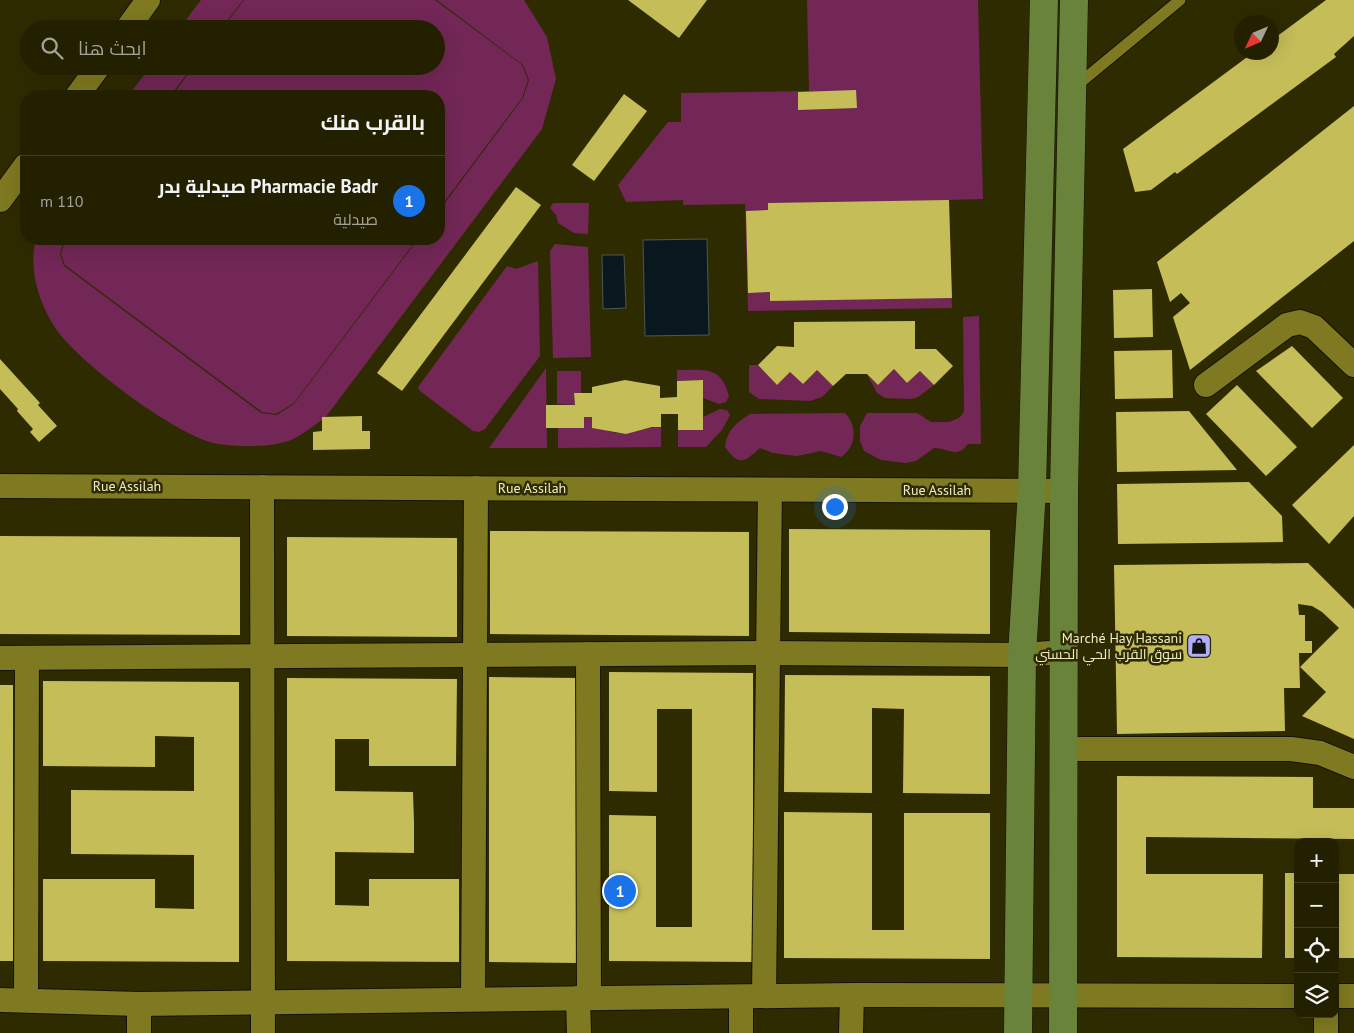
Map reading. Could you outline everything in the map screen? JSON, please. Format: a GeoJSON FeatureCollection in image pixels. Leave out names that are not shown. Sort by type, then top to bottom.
{"type":"FeatureCollection","features":[{"type":"Feature","properties":{"kind":"main road"},"geometry":{"type":"LineString","coordinates":[[1018,1033],[1022,655],[1032,490],[1044,0]]}},
{"type":"Feature","properties":{"kind":"main road"},"geometry":{"type":"LineString","coordinates":[[1063,1033],[1062,749],[1064,491],[1074,0]]}},
{"type":"Feature","properties":{"kind":"street"},"geometry":{"type":"LineString","coordinates":[[134,20],[148,0]]}},
{"type":"Feature","properties":{"kind":"street"},"geometry":{"type":"LineString","coordinates":[[81,90],[92,75]]}},
{"type":"Feature","properties":{"kind":"street"},"geometry":{"type":"LineString","coordinates":[[0,200],[20,173]]}},
{"type":"Feature","properties":{"kind":"street"},"geometry":{"type":"LineString","coordinates":[[1206,385],[1287,325],[1300,322],[1314,327],[1351,357]]}},
{"type":"Feature","properties":{"kind":"street","name":"Rue Assilah"},"geometry":{"type":"LineString","coordinates":[[0,486],[1064,491]]}},
{"type":"Feature","properties":{"kind":"street"},"geometry":{"type":"LineString","coordinates":[[262,487],[263,1033]]}},
{"type":"Feature","properties":{"kind":"street"},"geometry":{"type":"LineString","coordinates":[[473,999],[476,488]]}},
{"type":"Feature","properties":{"kind":"street"},"geometry":{"type":"LineString","coordinates":[[741,1033],[753,996],[768,653],[770,490]]}},
{"type":"Feature","properties":{"kind":"street"},"geometry":{"type":"LineString","coordinates":[[0,658],[768,653],[1022,655],[1064,652]]}},
{"type":"Feature","properties":{"kind":"street"},"geometry":{"type":"LineString","coordinates":[[578,1033],[584,998],[588,654]]}},
{"type":"Feature","properties":{"kind":"street"},"geometry":{"type":"LineString","coordinates":[[26,1000],[27,658]]}},
{"type":"Feature","properties":{"kind":"street"},"geometry":{"type":"LineString","coordinates":[[1062,749],[1291,750],[1320,753],[1354,767]]}},
{"type":"Feature","properties":{"kind":"street"},"geometry":{"type":"LineString","coordinates":[[852,995],[852,1033]]}},
{"type":"Feature","properties":{"kind":"street"},"geometry":{"type":"LineString","coordinates":[[0,1000],[139,1004],[852,995],[1294,996]]}},
{"type":"Feature","properties":{"kind":"street"},"geometry":{"type":"LineString","coordinates":[[1339,996],[1354,996]]}},
{"type":"Feature","properties":{"kind":"street"},"geometry":{"type":"LineString","coordinates":[[139,1004],[139,1033]]}},
{"type":"Feature","properties":{"kind":"street"},"geometry":{"type":"LineString","coordinates":[[1326,1018],[1326,1033]]}},
{"type":"Feature","properties":{"kind":"lane"},"geometry":{"type":"LineString","coordinates":[[1072,89],[1180,0]]}},
{"type":"Feature","properties":{"kind":"shaded area"},"geometry":{"type":"Polygon","coordinates":[[[201,0],[243,0],[228,20],[186,20],[201,0]]]}},
{"type":"Feature","properties":{"kind":"shaded area"},"geometry":{"type":"Polygon","coordinates":[[[244,0],[435,0],[522,65],[528,80],[522,98],[445,201],[445,90],[176,90],[187,75],[445,75],[445,20],[229,20],[244,0]]]}},
{"type":"Feature","properties":{"kind":"shaded area"},"geometry":{"type":"Polygon","coordinates":[[[437,0],[524,0],[547,37],[556,79],[542,129],[325,418],[301,435],[285,442],[256,446],[218,444],[201,439],[155,414],[107,378],[68,343],[50,319],[40,297],[34,274],[35,245],[62,245],[60,254],[64,266],[261,413],[277,415],[294,404],[413,245],[445,245],[445,203],[523,98],[529,80],[523,65],[437,0]]]}},
{"type":"Feature","properties":{"kind":"shaded area"},"geometry":{"type":"Polygon","coordinates":[[[807,0],[978,0],[983,199],[949,200],[952,308],[748,311],[745,204],[683,205],[683,200],[626,202],[618,185],[668,122],[681,122],[681,93],[809,91],[807,0]]]}},
{"type":"Feature","properties":{"kind":"shaded area"},"geometry":{"type":"Polygon","coordinates":[[[144,75],[186,75],[175,90],[133,90],[144,75]]]}},
{"type":"Feature","properties":{"kind":"shaded area"},"geometry":{"type":"Polygon","coordinates":[[[553,203],[589,203],[588,234],[574,233],[558,223],[556,215],[550,208],[553,203]]]}},
{"type":"Feature","properties":{"kind":"shaded area"},"geometry":{"type":"Polygon","coordinates":[[[707,239],[709,335],[645,336],[643,240],[707,239]]]}},
{"type":"Feature","properties":{"kind":"shaded area"},"geometry":{"type":"Polygon","coordinates":[[[555,244],[588,247],[591,357],[553,358],[550,251],[555,244]]]}},
{"type":"Feature","properties":{"kind":"shaded area"},"geometry":{"type":"Polygon","coordinates":[[[63,245],[412,245],[294,403],[276,414],[262,412],[65,265],[61,254],[63,245]]]}},
{"type":"Feature","properties":{"kind":"shaded area"},"geometry":{"type":"Polygon","coordinates":[[[602,255],[624,255],[626,308],[603,309],[602,255]]]}},
{"type":"Feature","properties":{"kind":"shaded area"},"geometry":{"type":"Polygon","coordinates":[[[538,261],[540,356],[485,429],[479,432],[473,431],[420,391],[418,387],[507,266],[516,269],[538,261]]]}},
{"type":"Feature","properties":{"kind":"shaded area"},"geometry":{"type":"Polygon","coordinates":[[[979,316],[981,444],[968,444],[956,452],[934,448],[916,461],[905,463],[881,460],[864,451],[860,441],[860,426],[867,413],[917,413],[931,422],[949,422],[959,418],[964,412],[963,317],[979,316]]]}},
{"type":"Feature","properties":{"kind":"shaded area"},"geometry":{"type":"Polygon","coordinates":[[[749,365],[758,365],[777,385],[790,372],[803,384],[817,370],[833,386],[822,397],[810,401],[759,399],[749,392],[749,365]]]}},
{"type":"Feature","properties":{"kind":"shaded area"},"geometry":{"type":"Polygon","coordinates":[[[546,368],[547,448],[489,448],[546,368]]]}},
{"type":"Feature","properties":{"kind":"shaded area"},"geometry":{"type":"Polygon","coordinates":[[[894,369],[907,383],[920,371],[934,385],[918,397],[911,399],[885,398],[877,393],[867,374],[878,385],[894,369]]]}},
{"type":"Feature","properties":{"kind":"shaded area"},"geometry":{"type":"Polygon","coordinates":[[[677,370],[703,370],[716,374],[726,386],[729,396],[726,402],[719,404],[703,398],[703,380],[677,381],[677,370]]]}},
{"type":"Feature","properties":{"kind":"shaded area"},"geometry":{"type":"Polygon","coordinates":[[[557,371],[581,371],[581,394],[574,394],[575,405],[557,404],[557,371]]]}},
{"type":"Feature","properties":{"kind":"shaded area"},"geometry":{"type":"Polygon","coordinates":[[[720,409],[727,410],[730,415],[722,430],[706,447],[678,447],[678,430],[703,430],[703,417],[720,409]]]}},
{"type":"Feature","properties":{"kind":"shaded area"},"geometry":{"type":"Polygon","coordinates":[[[845,413],[852,424],[854,436],[850,448],[841,457],[821,451],[797,456],[773,453],[760,448],[746,459],[739,460],[730,454],[725,447],[733,427],[750,414],[845,413]]]}},
{"type":"Feature","properties":{"kind":"shaded area"},"geometry":{"type":"Polygon","coordinates":[[[584,417],[592,417],[600,426],[616,433],[661,427],[661,447],[558,448],[558,428],[584,428],[584,417]]]}},
{"type":"Feature","properties":{"kind":"building"},"geometry":{"type":"Polygon","coordinates":[[[628,0],[707,0],[679,38],[628,0]]]}},
{"type":"Feature","properties":{"kind":"building"},"geometry":{"type":"Polygon","coordinates":[[[1326,0],[1354,0],[1354,36],[1334,54],[1336,57],[1177,174],[1175,172],[1151,190],[1135,192],[1123,149],[1243,60],[1279,60],[1279,35],[1326,0]]]}},
{"type":"Feature","properties":{"kind":"building"},"geometry":{"type":"Polygon","coordinates":[[[856,90],[857,108],[798,110],[798,92],[856,90]]]}},
{"type":"Feature","properties":{"kind":"building"},"geometry":{"type":"Polygon","coordinates":[[[624,94],[647,111],[594,181],[572,165],[624,94]]]}},
{"type":"Feature","properties":{"kind":"building"},"geometry":{"type":"Polygon","coordinates":[[[1354,106],[1354,241],[1190,370],[1173,317],[1190,303],[1181,293],[1170,302],[1157,262],[1354,106]]]}},
{"type":"Feature","properties":{"kind":"building"},"geometry":{"type":"Polygon","coordinates":[[[516,187],[541,205],[402,391],[377,373],[516,187]]]}},
{"type":"Feature","properties":{"kind":"building"},"geometry":{"type":"Polygon","coordinates":[[[949,200],[952,298],[770,301],[770,292],[748,293],[746,211],[768,210],[768,203],[949,200]]]}},
{"type":"Feature","properties":{"kind":"building"},"geometry":{"type":"Polygon","coordinates":[[[1152,289],[1153,337],[1114,338],[1113,290],[1152,289]]]}},
{"type":"Feature","properties":{"kind":"building"},"geometry":{"type":"Polygon","coordinates":[[[915,321],[915,349],[936,349],[953,366],[934,385],[920,371],[907,383],[894,369],[878,385],[867,374],[846,374],[833,386],[817,370],[803,384],[790,372],[777,385],[758,365],[777,346],[794,347],[794,322],[915,321]]]}},
{"type":"Feature","properties":{"kind":"building"},"geometry":{"type":"Polygon","coordinates":[[[1292,346],[1343,398],[1312,428],[1256,371],[1292,346]]]}},
{"type":"Feature","properties":{"kind":"building"},"geometry":{"type":"Polygon","coordinates":[[[1172,350],[1173,398],[1115,399],[1114,351],[1172,350]]]}},
{"type":"Feature","properties":{"kind":"building"},"geometry":{"type":"Polygon","coordinates":[[[0,359],[40,403],[38,405],[57,426],[39,442],[30,432],[33,429],[0,389],[0,359]]]}},
{"type":"Feature","properties":{"kind":"building"},"geometry":{"type":"Polygon","coordinates":[[[625,380],[660,386],[660,398],[677,397],[677,381],[703,380],[703,430],[678,430],[678,414],[661,414],[661,427],[652,427],[626,434],[592,428],[592,417],[584,417],[584,428],[546,428],[546,405],[575,405],[574,393],[592,393],[592,387],[625,380]]]}},
{"type":"Feature","properties":{"kind":"building"},"geometry":{"type":"Polygon","coordinates":[[[1237,385],[1297,447],[1266,476],[1206,414],[1237,385]]]}},
{"type":"Feature","properties":{"kind":"building"},"geometry":{"type":"Polygon","coordinates":[[[1189,411],[1237,470],[1117,472],[1116,412],[1189,411]]]}},
{"type":"Feature","properties":{"kind":"building"},"geometry":{"type":"Polygon","coordinates":[[[362,416],[362,431],[370,431],[370,449],[313,450],[313,432],[322,431],[322,417],[362,416]]]}},
{"type":"Feature","properties":{"kind":"building"},"geometry":{"type":"Polygon","coordinates":[[[1354,445],[1354,516],[1329,544],[1292,505],[1354,445]]]}},
{"type":"Feature","properties":{"kind":"building"},"geometry":{"type":"Polygon","coordinates":[[[1249,482],[1282,516],[1283,542],[1118,544],[1117,484],[1249,482]]]}},
{"type":"Feature","properties":{"kind":"building"},"geometry":{"type":"Polygon","coordinates":[[[789,529],[990,530],[990,634],[789,632],[789,529]]]}},
{"type":"Feature","properties":{"kind":"building"},"geometry":{"type":"Polygon","coordinates":[[[490,531],[749,532],[749,636],[490,634],[490,531]]]}},
{"type":"Feature","properties":{"kind":"building"},"geometry":{"type":"Polygon","coordinates":[[[0,536],[240,537],[240,635],[0,634],[0,536]]]}},
{"type":"Feature","properties":{"kind":"building"},"geometry":{"type":"Polygon","coordinates":[[[287,537],[457,538],[457,637],[287,636],[287,537]]]}},
{"type":"Feature","properties":{"kind":"building","name":"Marché Hay Hassani سوق القرب الحي الحسني"},"geometry":{"type":"Polygon","coordinates":[[[1308,563],[1354,609],[1354,739],[1302,716],[1326,692],[1300,667],[1339,628],[1322,612],[1312,606],[1298,604],[1299,615],[1305,615],[1305,641],[1312,641],[1312,653],[1299,653],[1300,688],[1284,688],[1285,731],[1117,734],[1114,565],[1308,563]]]}},
{"type":"Feature","properties":{"kind":"building"},"geometry":{"type":"Polygon","coordinates":[[[609,672],[753,673],[753,962],[609,961],[609,815],[656,816],[656,927],[692,927],[692,709],[657,709],[657,792],[609,791],[609,672]]]}},
{"type":"Feature","properties":{"kind":"building"},"geometry":{"type":"Polygon","coordinates":[[[785,675],[990,676],[990,794],[903,793],[904,709],[872,708],[872,793],[784,792],[785,675]]]}},
{"type":"Feature","properties":{"kind":"building"},"geometry":{"type":"Polygon","coordinates":[[[489,677],[578,678],[578,963],[489,962],[489,677]]]}},
{"type":"Feature","properties":{"kind":"building"},"geometry":{"type":"Polygon","coordinates":[[[287,678],[457,679],[456,766],[369,766],[369,739],[335,739],[335,791],[413,792],[414,853],[335,852],[335,905],[369,906],[369,879],[459,879],[459,962],[287,961],[287,678]]]}},
{"type":"Feature","properties":{"kind":"building"},"geometry":{"type":"Polygon","coordinates":[[[43,681],[239,682],[239,962],[43,961],[43,879],[155,879],[155,908],[194,909],[194,855],[71,854],[71,790],[194,791],[194,737],[155,736],[155,767],[43,766],[43,681]]]}},
{"type":"Feature","properties":{"kind":"building"},"geometry":{"type":"Polygon","coordinates":[[[0,685],[13,685],[13,961],[0,961],[0,685]]]}},
{"type":"Feature","properties":{"kind":"building"},"geometry":{"type":"Polygon","coordinates":[[[1117,776],[1313,777],[1313,808],[1354,808],[1354,839],[1146,837],[1146,874],[1263,874],[1262,958],[1117,957],[1117,776]]]}},
{"type":"Feature","properties":{"kind":"building"},"geometry":{"type":"Polygon","coordinates":[[[784,812],[872,813],[872,930],[904,930],[904,813],[990,813],[990,959],[784,958],[784,812]]]}},
{"type":"Feature","properties":{"kind":"building"},"geometry":{"type":"Polygon","coordinates":[[[1285,873],[1294,873],[1294,958],[1285,958],[1285,873]]]}},
{"type":"Feature","properties":{"kind":"building"},"geometry":{"type":"Polygon","coordinates":[[[1339,874],[1354,874],[1354,958],[1339,958],[1339,874]]]}},
{"type":"Feature","properties":{"kind":"place","name":"Marché Hay Hassani سوق القرب الحي الحسني"},"geometry":{"type":"Point","coordinates":[1199,646]}},
{"type":"Feature","properties":{"kind":"place","name":"Pharmacie Badr صيدلية بدر"},"geometry":{"type":"Point","coordinates":[620,891]}}]}
